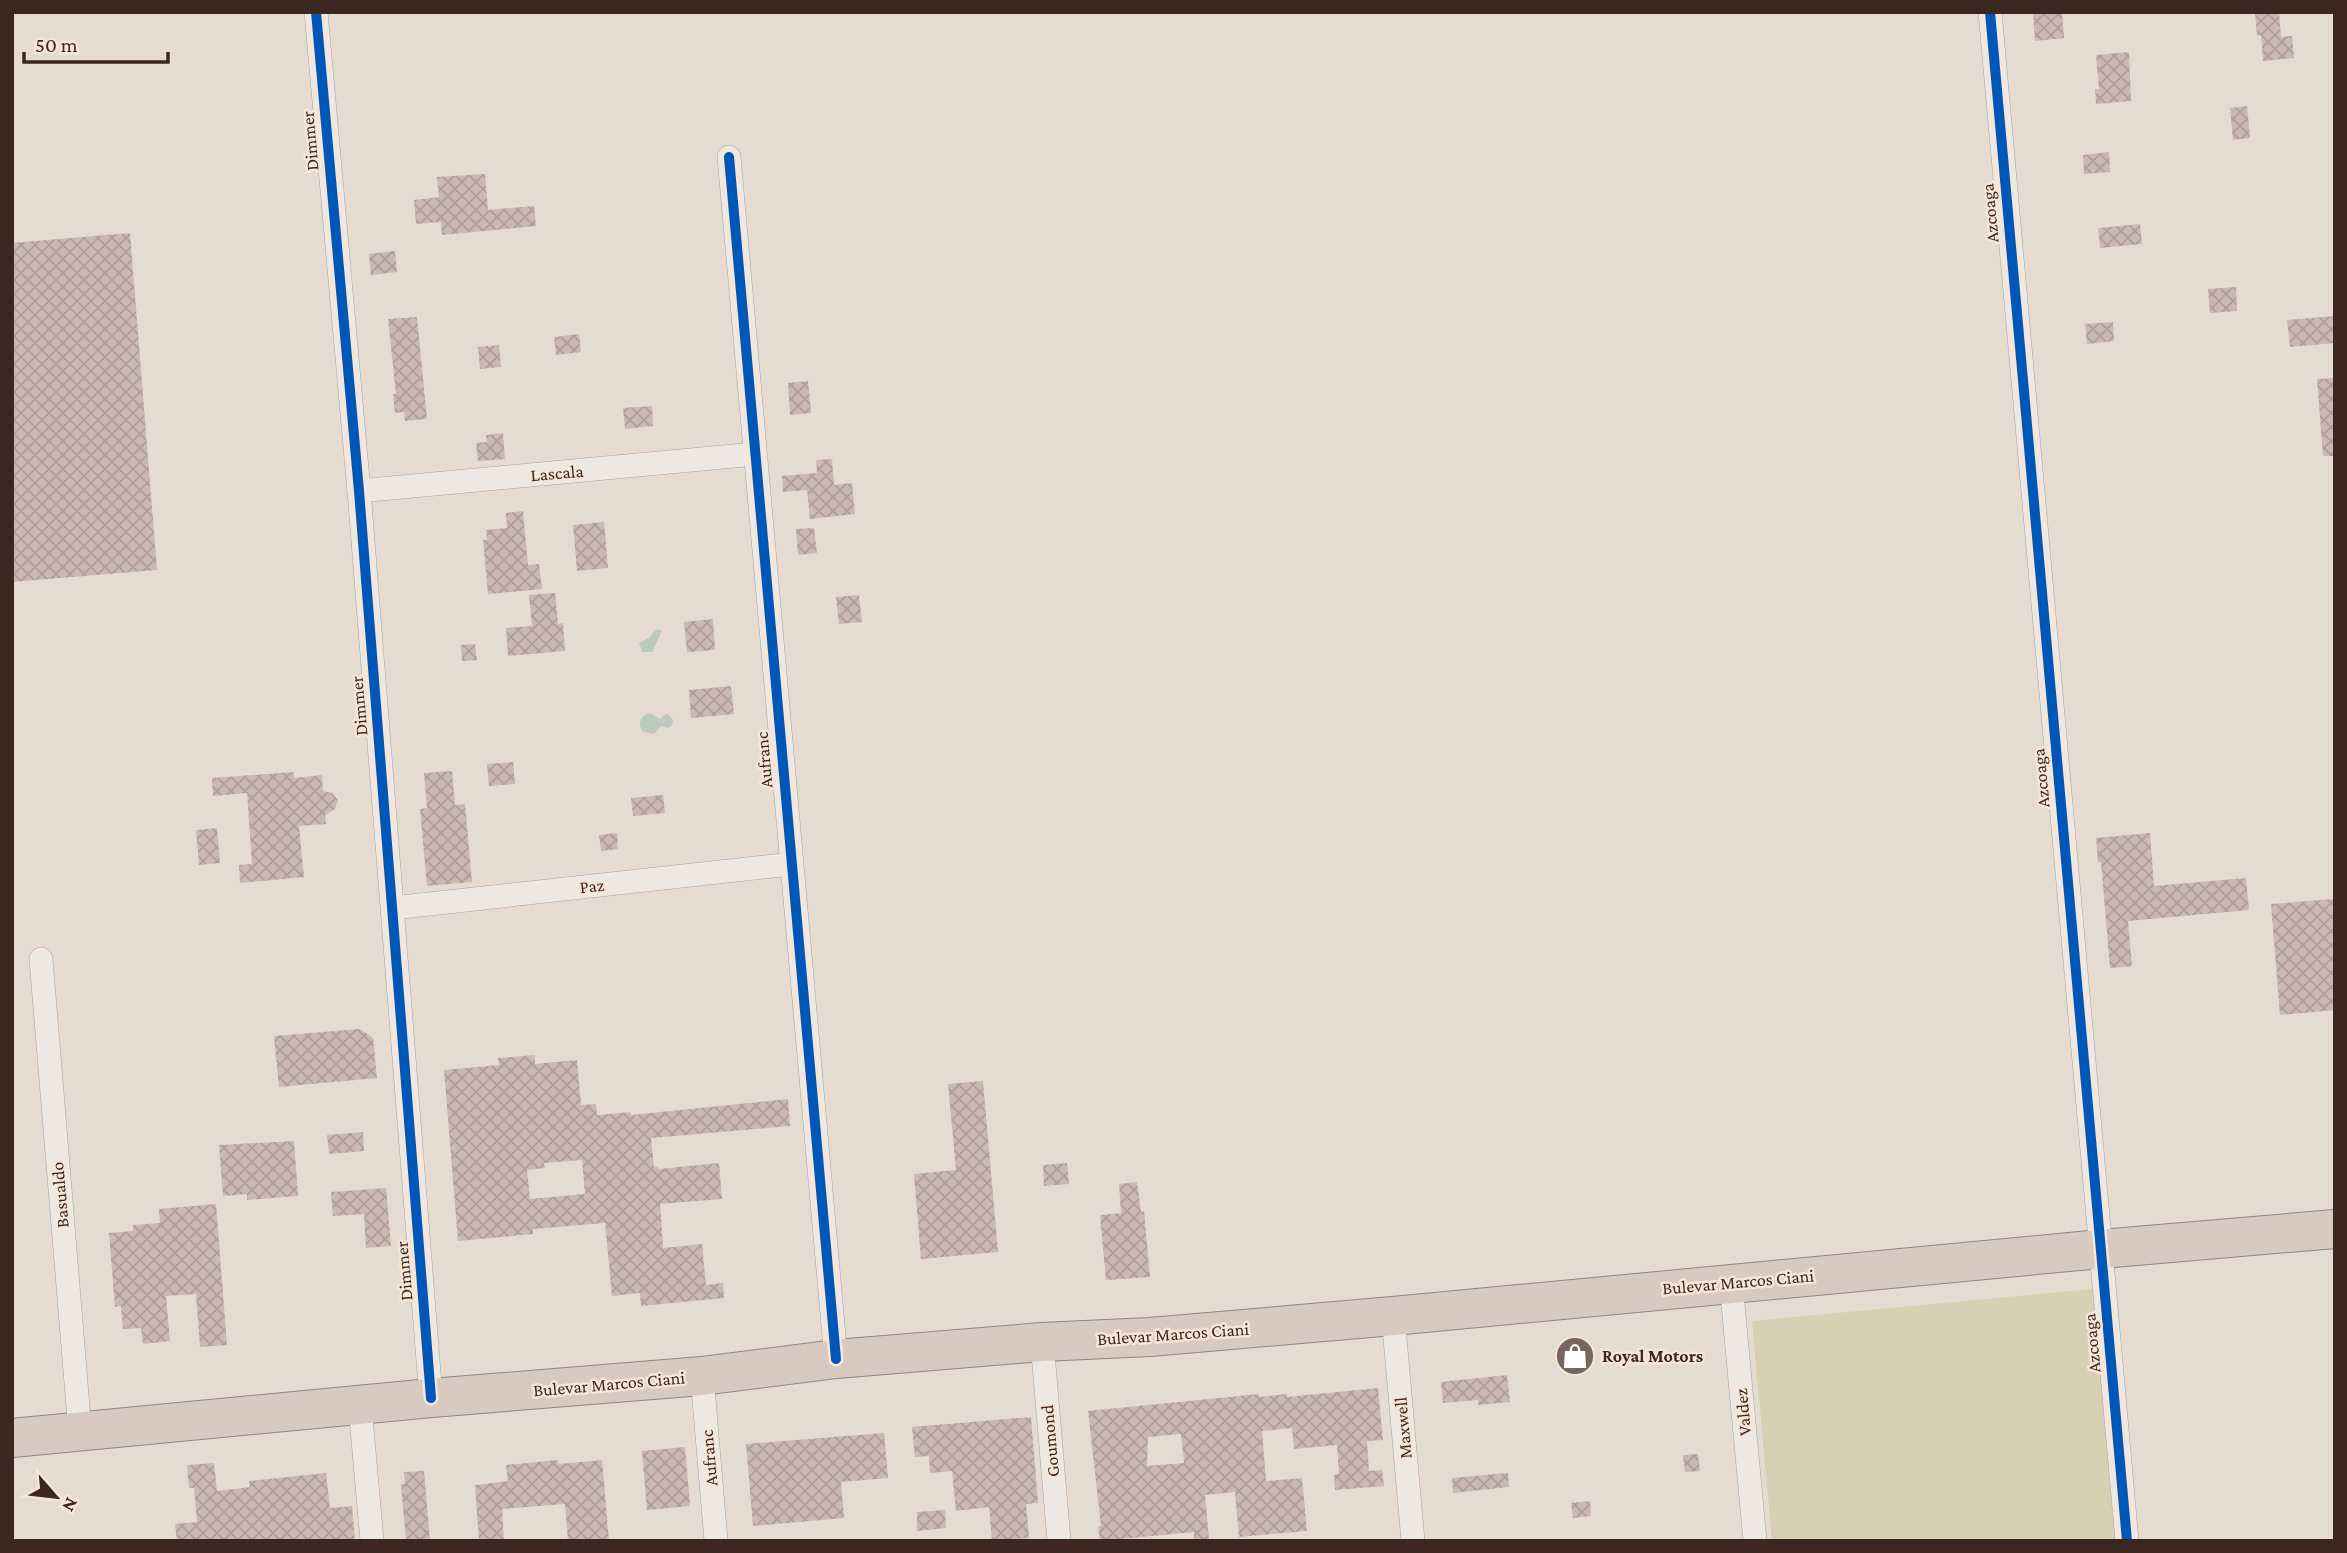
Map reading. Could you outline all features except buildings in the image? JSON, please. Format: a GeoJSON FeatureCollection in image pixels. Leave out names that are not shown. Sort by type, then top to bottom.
{"type":"FeatureCollection","features":[{"type":"Feature","properties":{"kind":"highway","name":"Bulevar Marcos Ciani"},"geometry":{"type":"LineString","coordinates":[[12,1438],[431,1398],[702,1376],[836,1359],[1042,1342],[1150,1337],[1393,1316],[2335,1229]]}},
{"type":"Feature","properties":{"kind":"street","name":"Dimmer"},"geometry":{"type":"LineString","coordinates":[[316,12],[359,491],[431,1398]]}},
{"type":"Feature","properties":{"kind":"street","name":"Azcoaga"},"geometry":{"type":"LineString","coordinates":[[1990,12],[2127,1541]]}},
{"type":"Feature","properties":{"kind":"street","name":"Aufranc"},"geometry":{"type":"LineString","coordinates":[[729,157],[836,1359]]}},
{"type":"Feature","properties":{"kind":"street","name":"Lascala"},"geometry":{"type":"LineString","coordinates":[[359,491],[755,454]]}},
{"type":"Feature","properties":{"kind":"street","name":"Paz"},"geometry":{"type":"LineString","coordinates":[[393,908],[791,864]]}},
{"type":"Feature","properties":{"kind":"street","name":"Basualdo"},"geometry":{"type":"LineString","coordinates":[[41,959],[80,1432]]}},
{"type":"Feature","properties":{"kind":"street","name":"Valdez"},"geometry":{"type":"LineString","coordinates":[[1731,1283],[1755,1541]]}},
{"type":"Feature","properties":{"kind":"street","name":"Maxwell"},"geometry":{"type":"LineString","coordinates":[[1393,1316],[1413,1541]]}},
{"type":"Feature","properties":{"kind":"street","name":"Goumond"},"geometry":{"type":"LineString","coordinates":[[1042,1342],[1059,1541]]}},
{"type":"Feature","properties":{"kind":"street","name":"Aufranc"},"geometry":{"type":"LineString","coordinates":[[702,1376],[716,1541]]}},
{"type":"Feature","properties":{"kind":"street"},"geometry":{"type":"LineString","coordinates":[[360,1406],[372,1541]]}},
{"type":"Feature","properties":{"kind":"shaded area"},"geometry":{"type":"Polygon","coordinates":[[[658,629],[662,631],[652,652],[642,652],[639,643],[658,629]]]}},
{"type":"Feature","properties":{"kind":"shaded area"},"geometry":{"type":"Polygon","coordinates":[[[650,713],[660,719],[666,714],[669,715],[673,720],[672,725],[669,728],[661,726],[654,734],[643,732],[640,720],[650,713]]]}},
{"type":"Feature","properties":{"kind":"shaded area"},"geometry":{"type":"Polygon","coordinates":[[[2093,1289],[2115,1541],[1772,1541],[1752,1321],[2093,1289]]]}},
{"type":"Feature","properties":{"kind":"cycle path"},"geometry":{"type":"LineString","coordinates":[[316,12],[359,491],[431,1398]]}},
{"type":"Feature","properties":{"kind":"cycle path"},"geometry":{"type":"LineString","coordinates":[[1990,12],[2127,1541]]}},
{"type":"Feature","properties":{"kind":"cycle path"},"geometry":{"type":"LineString","coordinates":[[729,157],[836,1359]]}},
{"type":"Feature","properties":{"kind":"place","name":"Royal Motors"},"geometry":{"type":"Point","coordinates":[1575,1356]}}]}
